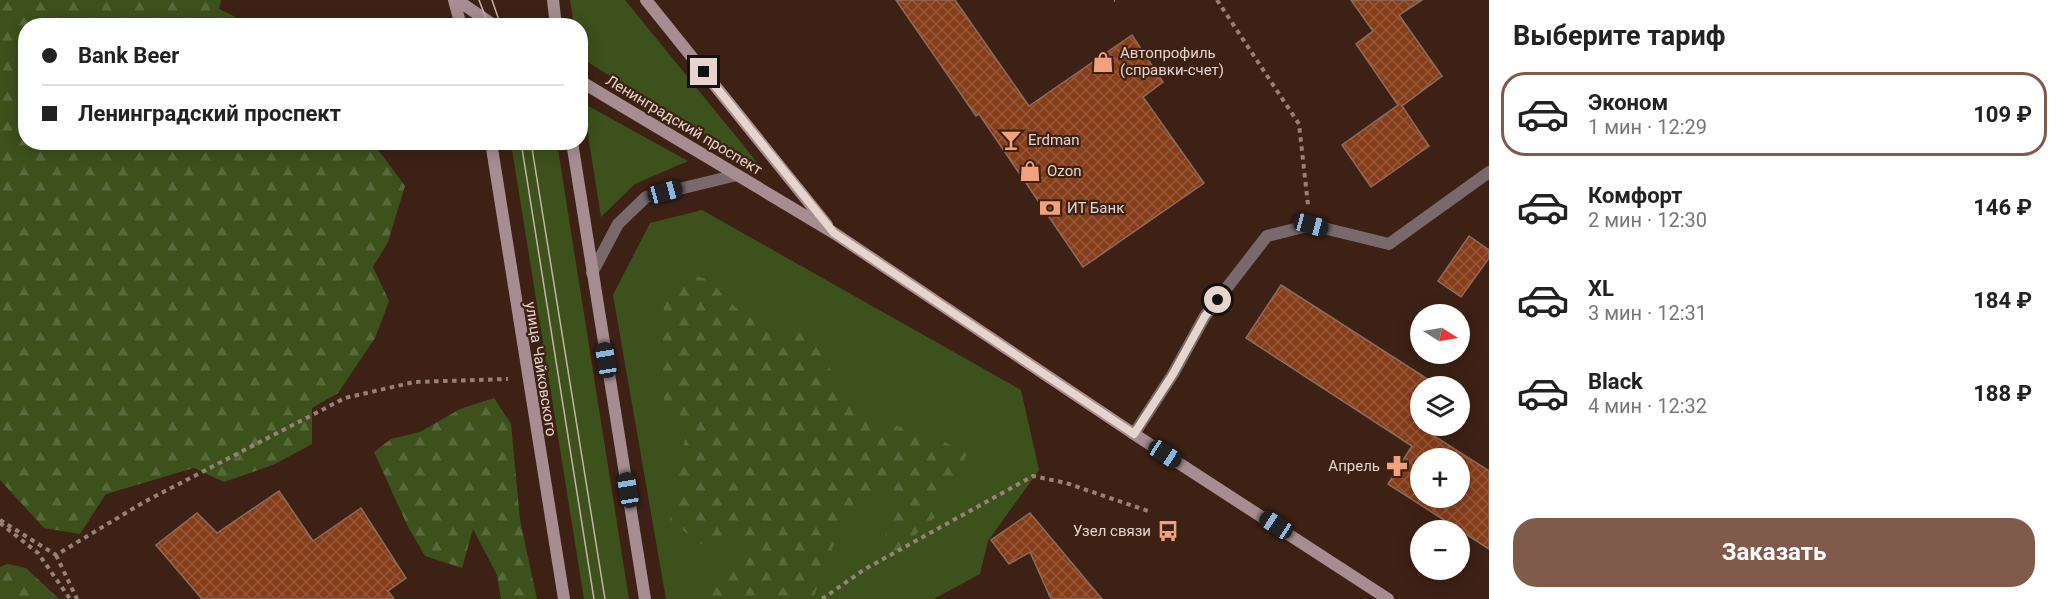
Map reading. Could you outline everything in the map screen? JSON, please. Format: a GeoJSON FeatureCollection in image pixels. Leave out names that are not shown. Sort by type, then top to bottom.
{"type":"FeatureCollection","features":[{"type":"Feature","properties":{"kind":"main road"},"geometry":{"type":"LineString","coordinates":[[456,0],[459,18]]}},
{"type":"Feature","properties":{"kind":"main road"},"geometry":{"type":"LineString","coordinates":[[456,0],[483,18]]}},
{"type":"Feature","properties":{"kind":"main road"},"geometry":{"type":"LineString","coordinates":[[553,0],[555,18]]}},
{"type":"Feature","properties":{"kind":"main road","name":"Ленинградский проспект"},"geometry":{"type":"LineString","coordinates":[[646,0],[834,233]]}},
{"type":"Feature","properties":{"kind":"main road","name":"Ленинградский проспект"},"geometry":{"type":"LineString","coordinates":[[588,86],[834,233],[1134,434],[1388,599]]}},
{"type":"Feature","properties":{"kind":"main road","name":"улица Чайковского"},"geometry":{"type":"LineString","coordinates":[[492,150],[564,599]]}},
{"type":"Feature","properties":{"kind":"main road"},"geometry":{"type":"LineString","coordinates":[[573,150],[645,599]]}},
{"type":"Feature","properties":{"kind":"street"},"geometry":{"type":"LineString","coordinates":[[1134,434],[1173,374],[1205,316],[1267,236],[1311,225],[1389,244],[1489,172]]}},
{"type":"Feature","properties":{"kind":"street"},"geometry":{"type":"LineString","coordinates":[[592,273],[618,224],[646,197],[737,175]]}},
{"type":"Feature","properties":{"kind":"path"},"geometry":{"type":"LineString","coordinates":[[1217,0],[1299,124],[1311,225]]}},
{"type":"Feature","properties":{"kind":"path"},"geometry":{"type":"LineString","coordinates":[[56,555],[144,502],[345,398],[414,382],[527,378]]}},
{"type":"Feature","properties":{"kind":"path"},"geometry":{"type":"LineString","coordinates":[[822,599],[865,568],[1033,476],[1066,483],[1151,512]]}},
{"type":"Feature","properties":{"kind":"path"},"geometry":{"type":"LineString","coordinates":[[0,521],[56,555],[77,599]]}},
{"type":"Feature","properties":{"kind":"path"},"geometry":{"type":"LineString","coordinates":[[0,521],[38,553],[70,599]]}},
{"type":"Feature","properties":{"kind":"green space"},"geometry":{"type":"Polygon","coordinates":[[[0,0],[221,0],[219,9],[238,18],[18,18],[18,150],[378,150],[405,186],[388,242],[373,267],[389,301],[375,338],[338,393],[312,408],[312,444],[273,465],[224,482],[194,468],[106,494],[80,534],[44,528],[0,480],[0,0]]]}},
{"type":"Feature","properties":{"kind":"green space"},"geometry":{"type":"Polygon","coordinates":[[[570,0],[625,0],[765,172],[588,62],[588,18],[573,18],[570,0]]]}},
{"type":"Feature","properties":{"kind":"green space"},"geometry":{"type":"Polygon","coordinates":[[[588,106],[688,161],[635,184],[601,217],[588,135],[588,106]]]}},
{"type":"Feature","properties":{"kind":"green space"},"geometry":{"type":"Polygon","coordinates":[[[512,150],[558,150],[629,599],[584,599],[512,150]]]}},
{"type":"Feature","properties":{"kind":"green space"},"geometry":{"type":"Polygon","coordinates":[[[702,210],[1021,390],[1039,470],[988,541],[980,574],[934,599],[666,599],[613,295],[650,223],[702,210]]]}},
{"type":"Feature","properties":{"kind":"green space"},"geometry":{"type":"Polygon","coordinates":[[[682,274],[708,279],[735,307],[779,328],[817,337],[839,390],[880,422],[928,433],[967,454],[934,518],[890,557],[884,524],[889,491],[860,491],[838,534],[814,596],[809,599],[713,599],[710,584],[730,561],[761,535],[705,547],[670,520],[673,480],[690,423],[664,402],[662,325],[666,288],[682,274]]]}},
{"type":"Feature","properties":{"kind":"green space"},"geometry":{"type":"Polygon","coordinates":[[[494,398],[511,424],[520,520],[537,599],[501,599],[497,575],[473,529],[462,568],[425,556],[408,527],[374,452],[391,439],[420,432],[460,409],[494,398]]]}},
{"type":"Feature","properties":{"kind":"green space"},"geometry":{"type":"Polygon","coordinates":[[[7,564],[26,568],[59,599],[0,599],[0,567],[7,564]]]}},
{"type":"Feature","properties":{"kind":"building"},"geometry":{"type":"Polygon","coordinates":[[[896,0],[955,0],[1029,106],[1132,35],[1163,82],[1143,97],[1204,183],[1083,267],[979,114],[976,116],[896,0]]]}},
{"type":"Feature","properties":{"kind":"building"},"geometry":{"type":"Polygon","coordinates":[[[1351,0],[1422,0],[1399,15],[1442,76],[1402,106],[1429,146],[1371,187],[1342,145],[1398,105],[1356,44],[1373,31],[1351,0]]]}},
{"type":"Feature","properties":{"kind":"building"},"geometry":{"type":"Polygon","coordinates":[[[1469,236],[1489,250],[1489,258],[1461,297],[1438,281],[1469,236]]]}},
{"type":"Feature","properties":{"kind":"building"},"geometry":{"type":"Polygon","coordinates":[[[1281,285],[1423,376],[1410,376],[1410,436],[1434,436],[1453,448],[1411,448],[1412,446],[1246,338],[1281,285]]]}},
{"type":"Feature","properties":{"kind":"building"},"geometry":{"type":"Polygon","coordinates":[[[1410,449],[1410,498],[1388,484],[1410,449]]]}},
{"type":"Feature","properties":{"kind":"building"},"geometry":{"type":"Polygon","coordinates":[[[1470,459],[1489,471],[1489,549],[1470,537],[1470,520],[1444,520],[1425,508],[1470,508],[1470,459]]]}},
{"type":"Feature","properties":{"kind":"building"},"geometry":{"type":"Polygon","coordinates":[[[279,491],[313,541],[361,508],[406,578],[388,591],[394,599],[202,599],[156,545],[197,513],[217,533],[279,491]]]}},
{"type":"Feature","properties":{"kind":"building"},"geometry":{"type":"Polygon","coordinates":[[[1030,513],[1102,599],[1051,599],[1030,552],[1009,564],[991,540],[1030,513]]]}},
{"type":"Feature","properties":{"kind":"tram line"},"geometry":{"type":"LineString","coordinates":[[479,0],[486,18]]}},
{"type":"Feature","properties":{"kind":"tram line"},"geometry":{"type":"LineString","coordinates":[[492,0],[498,18]]}},
{"type":"Feature","properties":{"kind":"tram line"},"geometry":{"type":"LineString","coordinates":[[522,150],[594,599]]}},
{"type":"Feature","properties":{"kind":"tram line"},"geometry":{"type":"LineString","coordinates":[[532,150],[605,599]]}},
{"type":"Feature","properties":{"kind":"place","name":"Автопрофиль (справки-счет)"},"geometry":{"type":"Point","coordinates":[1103,62]}},
{"type":"Feature","properties":{"kind":"place","name":"Erdman"},"geometry":{"type":"Point","coordinates":[1011,140]}},
{"type":"Feature","properties":{"kind":"place","name":"Ozon"},"geometry":{"type":"Point","coordinates":[1030,171]}},
{"type":"Feature","properties":{"kind":"place","name":"ИТ Банк"},"geometry":{"type":"Point","coordinates":[1050,208]}},
{"type":"Feature","properties":{"kind":"place","name":"Апрель"},"geometry":{"type":"Point","coordinates":[1397,466]}},
{"type":"Feature","properties":{"kind":"place","name":"Узел связи"},"geometry":{"type":"Point","coordinates":[1168,531]}},
{"type":"Feature","properties":{"kind":"route"},"geometry":{"type":"LineString","coordinates":[[704,72],[834,233],[1134,434],[1173,374],[1205,316],[1218,300]]}}]}
